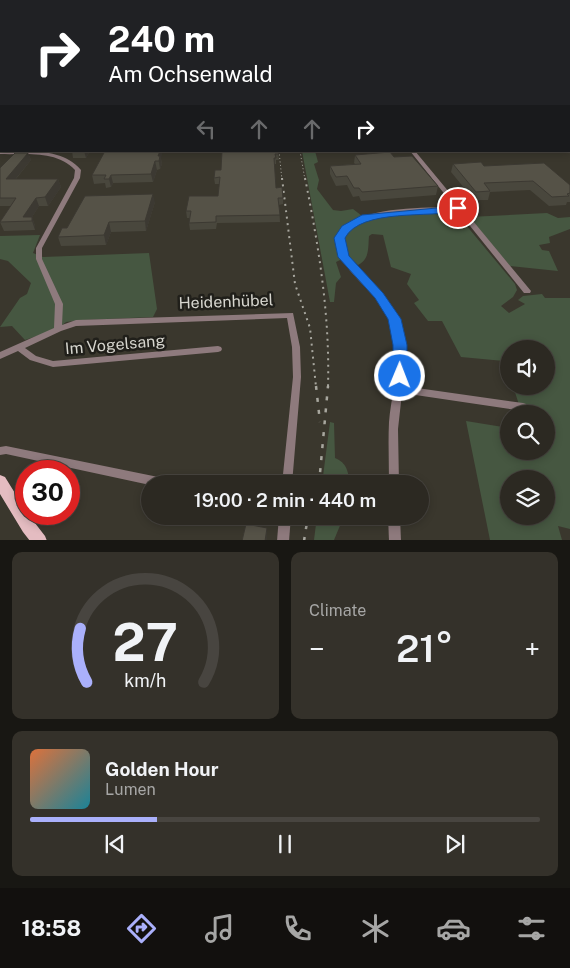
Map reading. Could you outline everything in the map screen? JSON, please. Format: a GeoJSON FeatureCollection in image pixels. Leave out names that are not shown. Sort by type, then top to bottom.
{"type":"FeatureCollection","features":[{"type":"Feature","properties":{"kind":"main road"},"geometry":{"type":"LineString","coordinates":[[0,481],[28,527],[40,540]]}},
{"type":"Feature","properties":{"kind":"street"},"geometry":{"type":"LineString","coordinates":[[413,152],[527,291]]}},
{"type":"Feature","properties":{"kind":"street"},"geometry":{"type":"LineString","coordinates":[[0,153],[60,158],[72,162],[78,170],[78,178],[39,248],[39,259],[60,304],[58,329]]}},
{"type":"Feature","properties":{"kind":"street"},"geometry":{"type":"LineString","coordinates":[[394,475],[394,434],[399,389],[400,345],[394,319],[379,296],[341,253],[340,238],[342,232],[350,224],[366,217],[379,214],[458,208]]}},
{"type":"Feature","properties":{"kind":"street","name":"Heidenhübel"},"geometry":{"type":"LineString","coordinates":[[0,356],[58,329],[85,322],[290,315],[296,347],[297,377],[288,475]]}},
{"type":"Feature","properties":{"kind":"street","name":"Im Vogelsang"},"geometry":{"type":"LineString","coordinates":[[19,347],[33,358],[53,364],[218,349]]}},
{"type":"Feature","properties":{"kind":"street"},"geometry":{"type":"LineString","coordinates":[[399,389],[508,405]]}},
{"type":"Feature","properties":{"kind":"street"},"geometry":{"type":"LineString","coordinates":[[0,451],[141,479]]}},
{"type":"Feature","properties":{"kind":"street"},"geometry":{"type":"LineString","coordinates":[[283,540],[284,525]]}},
{"type":"Feature","properties":{"kind":"street"},"geometry":{"type":"LineString","coordinates":[[394,525],[394,540]]}},
{"type":"Feature","properties":{"kind":"green space"},"geometry":{"type":"Polygon","coordinates":[[[302,152],[315,152],[318,162],[314,164],[319,180],[317,189],[333,210],[353,209],[366,219],[391,215],[449,211],[456,213],[515,284],[517,290],[513,297],[501,306],[509,313],[525,304],[518,300],[523,296],[542,294],[545,298],[570,298],[570,529],[558,526],[562,540],[490,540],[466,421],[500,427],[500,460],[555,460],[555,405],[519,405],[516,395],[555,395],[555,340],[500,340],[500,361],[461,357],[442,321],[428,321],[414,303],[419,300],[407,284],[411,274],[391,267],[383,235],[372,234],[369,236],[365,259],[358,265],[348,256],[336,262],[341,277],[336,283],[334,302],[330,302],[302,152]]]}},
{"type":"Feature","properties":{"kind":"green space"},"geometry":{"type":"Polygon","coordinates":[[[547,213],[558,218],[570,217],[570,229],[549,237],[550,243],[539,245],[542,250],[549,251],[558,271],[510,266],[469,217],[547,213]]]}},
{"type":"Feature","properties":{"kind":"green space"},"geometry":{"type":"Polygon","coordinates":[[[40,235],[33,253],[43,257],[149,253],[157,309],[153,317],[66,322],[58,329],[25,340],[12,326],[0,327],[20,298],[27,294],[31,283],[8,261],[0,259],[0,236],[40,235]]]}},
{"type":"Feature","properties":{"kind":"green space"},"geometry":{"type":"Polygon","coordinates":[[[330,422],[334,423],[335,458],[342,462],[348,475],[323,475],[330,422]]]}},
{"type":"Feature","properties":{"kind":"green space"},"geometry":{"type":"Polygon","coordinates":[[[316,525],[340,525],[334,540],[314,540],[316,525]]]}},
{"type":"Feature","properties":{"kind":"building"},"geometry":{"type":"Polygon","coordinates":[[[104,152],[160,152],[159,161],[155,161],[151,174],[111,175],[109,179],[104,179],[106,175],[92,175],[104,152]]]}},
{"type":"Feature","properties":{"kind":"building"},"geometry":{"type":"Polygon","coordinates":[[[222,152],[278,152],[279,154],[275,154],[276,158],[274,158],[276,188],[282,187],[283,198],[278,198],[280,215],[216,216],[216,222],[189,223],[191,211],[186,211],[189,196],[218,196],[220,177],[214,178],[215,170],[221,170],[222,152]]]}},
{"type":"Feature","properties":{"kind":"building"},"geometry":{"type":"Polygon","coordinates":[[[390,152],[394,157],[412,156],[438,186],[362,192],[359,188],[354,188],[347,176],[336,177],[330,166],[361,164],[355,155],[390,152]]]}},
{"type":"Feature","properties":{"kind":"building"},"geometry":{"type":"Polygon","coordinates":[[[15,153],[28,153],[6,179],[58,179],[45,197],[36,198],[23,217],[32,217],[32,221],[0,222],[16,198],[0,198],[0,168],[15,153]]]}},
{"type":"Feature","properties":{"kind":"building"},"geometry":{"type":"Polygon","coordinates":[[[481,162],[484,166],[544,163],[570,185],[570,193],[567,194],[569,196],[552,197],[533,181],[484,183],[490,191],[476,192],[453,164],[481,162]]]}},
{"type":"Feature","properties":{"kind":"building"},"geometry":{"type":"Polygon","coordinates":[[[153,194],[145,221],[109,222],[104,235],[58,237],[62,228],[67,228],[85,196],[153,194]]]}},
{"type":"Feature","properties":{"kind":"building"},"geometry":{"type":"Polygon","coordinates":[[[246,525],[267,528],[265,540],[242,540],[246,525]]]}},
{"type":"Feature","properties":{"kind":"railway"},"geometry":{"type":"LineString","coordinates":[[279,152],[282,180]]}},
{"type":"Feature","properties":{"kind":"railway"},"geometry":{"type":"LineString","coordinates":[[300,152],[305,180]]}},
{"type":"Feature","properties":{"kind":"railway"},"geometry":{"type":"LineString","coordinates":[[282,178],[295,284],[310,328],[316,387]]}},
{"type":"Feature","properties":{"kind":"railway"},"geometry":{"type":"LineString","coordinates":[[305,178],[315,230],[325,308],[328,386]]}},
{"type":"Feature","properties":{"kind":"railway"},"geometry":{"type":"LineString","coordinates":[[316,386],[320,422]]}},
{"type":"Feature","properties":{"kind":"railway"},"geometry":{"type":"LineString","coordinates":[[320,475],[328,386]]}},
{"type":"Feature","properties":{"kind":"railway"},"geometry":{"type":"LineString","coordinates":[[304,540],[307,525]]}},
{"type":"Feature","properties":{"kind":"route"},"geometry":{"type":"LineString","coordinates":[[400,376],[400,345],[394,319],[379,296],[341,253],[339,242],[342,232],[355,221],[366,217],[458,208]]}}]}
